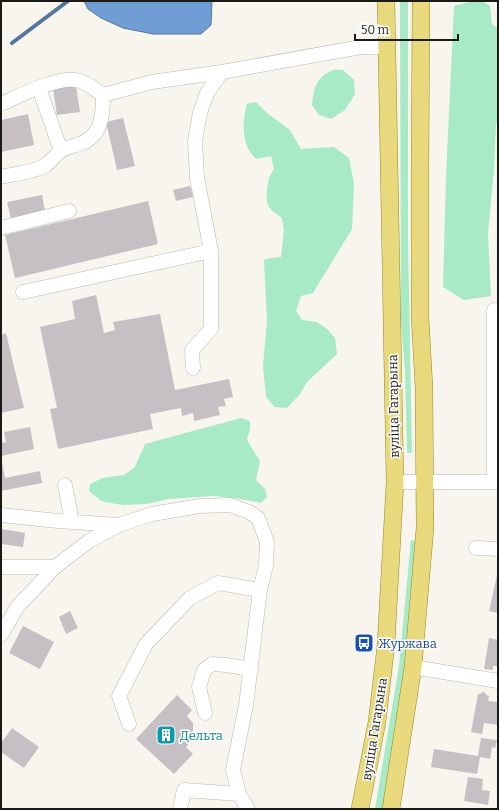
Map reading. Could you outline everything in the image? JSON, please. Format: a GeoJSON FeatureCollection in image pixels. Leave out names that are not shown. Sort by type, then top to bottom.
{"type":"FeatureCollection","features":[{"type":"Feature","properties":{"kind":"main road","name":"вуліца Гагарына"},"geometry":{"type":"LineString","coordinates":[[360,809],[377,722],[386,645],[395,482],[386,1]]}},
{"type":"Feature","properties":{"kind":"main road"},"geometry":{"type":"LineString","coordinates":[[390,809],[413,667],[425,528],[424,388],[420,316],[421,1]]}},
{"type":"Feature","properties":{"kind":"street"},"geometry":{"type":"LineString","coordinates":[[103,95],[152,82],[222,72],[361,47],[386,47]]}},
{"type":"Feature","properties":{"kind":"street"},"geometry":{"type":"LineString","coordinates":[[193,368],[192,350],[210,329],[211,251],[197,178],[195,141],[200,113],[207,93],[222,72]]}},
{"type":"Feature","properties":{"kind":"street"},"geometry":{"type":"LineString","coordinates":[[1,104],[39,88],[68,80],[76,80],[86,83],[103,95]]}},
{"type":"Feature","properties":{"kind":"street"},"geometry":{"type":"LineString","coordinates":[[39,88],[61,151]]}},
{"type":"Feature","properties":{"kind":"street"},"geometry":{"type":"LineString","coordinates":[[1,177],[40,168],[47,164],[61,151],[80,144],[94,136],[101,120],[103,95]]}},
{"type":"Feature","properties":{"kind":"street"},"geometry":{"type":"LineString","coordinates":[[1,228],[69,211]]}},
{"type":"Feature","properties":{"kind":"street"},"geometry":{"type":"LineString","coordinates":[[23,292],[211,251]]}},
{"type":"Feature","properties":{"kind":"street"},"geometry":{"type":"LineString","coordinates":[[395,482],[496,482],[494,310]]}},
{"type":"Feature","properties":{"kind":"street"},"geometry":{"type":"LineString","coordinates":[[65,485],[72,522]]}},
{"type":"Feature","properties":{"kind":"street"},"geometry":{"type":"LineString","coordinates":[[1,635],[18,606],[55,567],[89,541],[119,525],[152,514],[200,506],[230,505],[249,512],[258,518],[267,542],[266,565],[260,590],[246,705],[233,770],[239,794],[248,809]]}},
{"type":"Feature","properties":{"kind":"street"},"geometry":{"type":"LineString","coordinates":[[1,515],[119,525]]}},
{"type":"Feature","properties":{"kind":"street"},"geometry":{"type":"LineString","coordinates":[[476,548],[498,549]]}},
{"type":"Feature","properties":{"kind":"street"},"geometry":{"type":"LineString","coordinates":[[1,567],[55,567]]}},
{"type":"Feature","properties":{"kind":"street"},"geometry":{"type":"LineString","coordinates":[[129,724],[119,696],[146,644],[180,608],[190,598],[218,583],[260,590]]}},
{"type":"Feature","properties":{"kind":"street"},"geometry":{"type":"LineString","coordinates":[[205,713],[199,687],[204,670],[212,664],[251,669]]}},
{"type":"Feature","properties":{"kind":"street"},"geometry":{"type":"LineString","coordinates":[[413,667],[498,681]]}},
{"type":"Feature","properties":{"kind":"street"},"geometry":{"type":"LineString","coordinates":[[180,809],[184,790],[239,794]]}},
{"type":"Feature","properties":{"kind":"green space"},"geometry":{"type":"Polygon","coordinates":[[[400,1],[408,1],[408,239],[412,453],[407,453],[405,372],[401,321],[400,1]]]}},
{"type":"Feature","properties":{"kind":"green space"},"geometry":{"type":"Polygon","coordinates":[[[473,1],[482,1],[490,6],[492,24],[498,28],[498,122],[496,124],[494,171],[488,233],[491,296],[464,300],[443,287],[446,176],[454,6],[473,1]]]}},
{"type":"Feature","properties":{"kind":"green space"},"geometry":{"type":"Polygon","coordinates":[[[334,70],[343,70],[354,80],[355,94],[345,110],[331,119],[319,115],[312,105],[316,85],[326,74],[334,70]]]}},
{"type":"Feature","properties":{"kind":"green space"},"geometry":{"type":"Polygon","coordinates":[[[256,102],[267,113],[290,130],[301,149],[334,147],[349,158],[354,184],[352,229],[313,293],[301,296],[296,311],[302,320],[317,322],[327,329],[335,338],[337,354],[307,382],[300,394],[287,408],[275,407],[266,397],[263,366],[267,321],[264,260],[281,257],[284,230],[282,218],[267,204],[268,181],[274,169],[271,156],[256,159],[251,154],[245,140],[244,118],[247,104],[256,102]]]}},
{"type":"Feature","properties":{"kind":"green space"},"geometry":{"type":"Polygon","coordinates":[[[241,418],[250,421],[250,429],[247,440],[260,461],[256,480],[265,489],[267,497],[261,503],[213,496],[169,499],[146,504],[122,505],[101,501],[89,491],[90,484],[103,478],[124,475],[135,467],[145,444],[241,418]]]}},
{"type":"Feature","properties":{"kind":"green space"},"geometry":{"type":"Polygon","coordinates":[[[411,540],[416,541],[406,667],[384,809],[375,809],[399,666],[411,540]]]}},
{"type":"Feature","properties":{"kind":"water"},"geometry":{"type":"Polygon","coordinates":[[[84,1],[212,1],[211,25],[201,34],[153,34],[123,28],[101,18],[88,9],[84,1]]]}},
{"type":"Feature","properties":{"kind":"building"},"geometry":{"type":"Polygon","coordinates":[[[76,86],[80,112],[57,115],[53,89],[76,86]]]}},
{"type":"Feature","properties":{"kind":"building"},"geometry":{"type":"Polygon","coordinates":[[[28,114],[34,145],[1,152],[1,120],[28,114]]]}},
{"type":"Feature","properties":{"kind":"building"},"geometry":{"type":"Polygon","coordinates":[[[123,118],[135,166],[117,170],[106,122],[123,118]]]}},
{"type":"Feature","properties":{"kind":"building"},"geometry":{"type":"Polygon","coordinates":[[[190,186],[193,197],[176,201],[173,190],[190,186]]]}},
{"type":"Feature","properties":{"kind":"building"},"geometry":{"type":"Polygon","coordinates":[[[42,195],[45,211],[11,219],[7,202],[42,195]]]}},
{"type":"Feature","properties":{"kind":"building"},"geometry":{"type":"Polygon","coordinates":[[[148,201],[158,244],[15,278],[5,235],[148,201]]]}},
{"type":"Feature","properties":{"kind":"building"},"geometry":{"type":"Polygon","coordinates":[[[96,295],[104,333],[115,330],[113,322],[160,314],[175,390],[229,379],[233,397],[224,399],[226,406],[218,407],[220,415],[194,421],[193,413],[182,416],[181,408],[150,414],[153,429],[58,449],[50,409],[57,408],[40,327],[75,319],[72,301],[96,295]]]}},
{"type":"Feature","properties":{"kind":"building"},"geometry":{"type":"Polygon","coordinates":[[[6,333],[24,408],[1,413],[1,335],[6,333]]]}},
{"type":"Feature","properties":{"kind":"building"},"geometry":{"type":"Polygon","coordinates":[[[30,427],[34,449],[1,456],[1,443],[6,442],[4,432],[30,427]]]}},
{"type":"Feature","properties":{"kind":"building"},"geometry":{"type":"Polygon","coordinates":[[[2,462],[5,478],[40,471],[42,483],[1,491],[2,462]]]}},
{"type":"Feature","properties":{"kind":"building"},"geometry":{"type":"Polygon","coordinates":[[[1,529],[25,533],[23,547],[1,544],[1,529]]]}},
{"type":"Feature","properties":{"kind":"building"},"geometry":{"type":"Polygon","coordinates":[[[498,575],[498,613],[489,611],[498,575]]]}},
{"type":"Feature","properties":{"kind":"building"},"geometry":{"type":"Polygon","coordinates":[[[70,611],[78,628],[66,634],[59,617],[70,611]]]}},
{"type":"Feature","properties":{"kind":"building"},"geometry":{"type":"Polygon","coordinates":[[[23,626],[54,642],[40,669],[9,653],[23,626]]]}},
{"type":"Feature","properties":{"kind":"building"},"geometry":{"type":"Polygon","coordinates":[[[489,638],[498,640],[498,666],[493,666],[493,670],[484,669],[489,638]]]}},
{"type":"Feature","properties":{"kind":"building"},"geometry":{"type":"Polygon","coordinates":[[[482,692],[489,696],[488,701],[498,702],[498,725],[484,723],[482,734],[471,732],[478,694],[481,694],[482,692]]]}},
{"type":"Feature","properties":{"kind":"building","name":"Дельта"},"geometry":{"type":"Polygon","coordinates":[[[177,695],[192,710],[187,716],[193,723],[193,732],[191,741],[186,747],[193,754],[174,774],[136,739],[177,695]]]}},
{"type":"Feature","properties":{"kind":"building"},"geometry":{"type":"Polygon","coordinates":[[[12,728],[39,747],[24,768],[1,752],[1,743],[12,728]]]}},
{"type":"Feature","properties":{"kind":"building"},"geometry":{"type":"Polygon","coordinates":[[[481,738],[497,740],[495,748],[492,747],[490,759],[480,757],[477,774],[431,767],[434,749],[478,756],[481,738]]]}},
{"type":"Feature","properties":{"kind":"building"},"geometry":{"type":"Polygon","coordinates":[[[468,777],[483,779],[482,790],[490,791],[488,805],[464,801],[468,777]]]}},
{"type":"Feature","properties":{"kind":"waterway"},"geometry":{"type":"LineString","coordinates":[[12,43],[68,1]]}},
{"type":"Feature","properties":{"kind":"place","name":"Журжава"},"geometry":{"type":"Point","coordinates":[364,643]}},
{"type":"Feature","properties":{"kind":"place","name":"Дельта"},"geometry":{"type":"Point","coordinates":[166,735]}}]}
